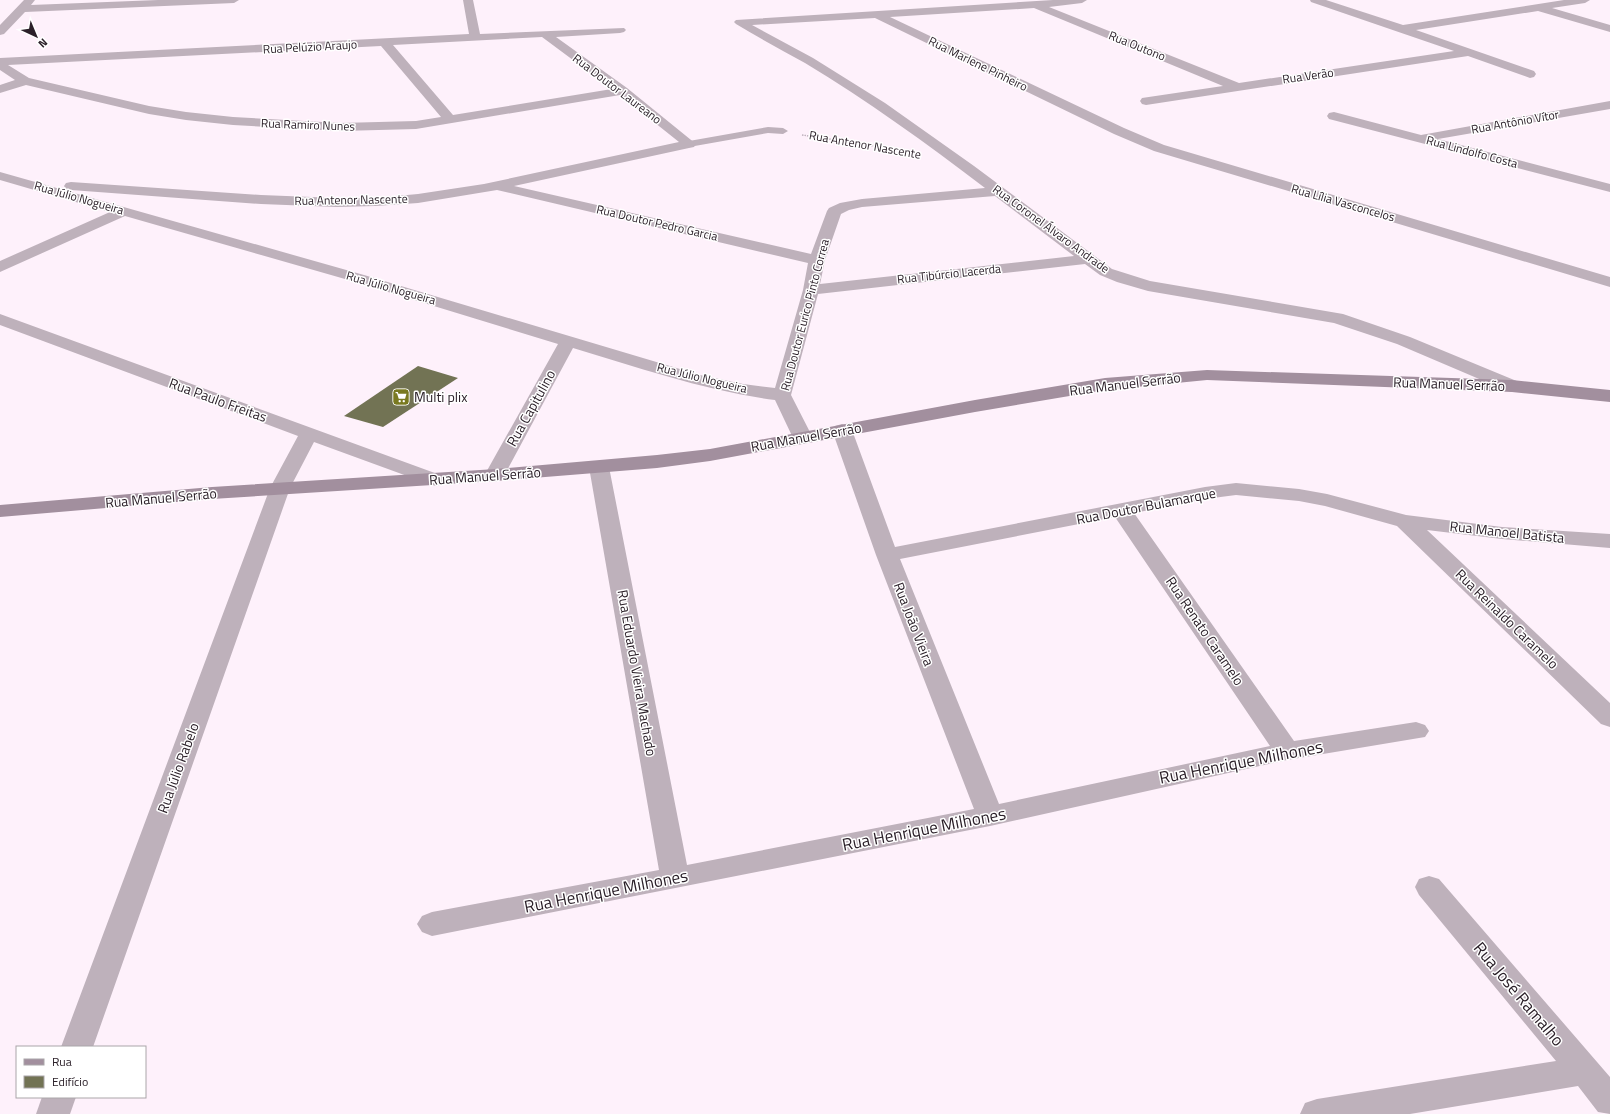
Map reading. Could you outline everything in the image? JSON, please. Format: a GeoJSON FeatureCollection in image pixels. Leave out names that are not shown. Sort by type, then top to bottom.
{"type":"FeatureCollection","features":[{"type":"Feature","properties":{"kind":"street"},"geometry":{"type":"LineString","coordinates":[[0,32],[30,0]]}},
{"type":"Feature","properties":{"kind":"street"},"geometry":{"type":"LineString","coordinates":[[22,9],[234,0]]}},
{"type":"Feature","properties":{"kind":"street"},"geometry":{"type":"LineString","coordinates":[[468,0],[475,38]]}},
{"type":"Feature","properties":{"kind":"street"},"geometry":{"type":"LineString","coordinates":[[876,14],[1038,5],[1082,0]]}},
{"type":"Feature","properties":{"kind":"street"},"geometry":{"type":"LineString","coordinates":[[1315,0],[1470,52],[1530,74]]}},
{"type":"Feature","properties":{"kind":"street"},"geometry":{"type":"LineString","coordinates":[[1510,0],[1610,29]]}},
{"type":"Feature","properties":{"kind":"street"},"geometry":{"type":"LineString","coordinates":[[1403,29],[1585,0]]}},
{"type":"Feature","properties":{"kind":"street","name":"Rua Outono"},"geometry":{"type":"LineString","coordinates":[[1038,5],[1237,87]]}},
{"type":"Feature","properties":{"kind":"street","name":"Rua Coronel Álvaro Andrade"},"geometry":{"type":"LineString","coordinates":[[876,14],[740,22],[771,41],[809,61],[880,106],[998,191],[1106,272],[1123,279],[1148,286],[1337,318],[1364,326],[1512,386]]}},
{"type":"Feature","properties":{"kind":"street","name":"Rua Marlene Pinheiro"},"geometry":{"type":"LineString","coordinates":[[876,14],[1081,113]]}},
{"type":"Feature","properties":{"kind":"street","name":"Rua Pelúzio Araujo"},"geometry":{"type":"LineString","coordinates":[[0,63],[620,30]]}},
{"type":"Feature","properties":{"kind":"street","name":"Rua Doutor Laureano"},"geometry":{"type":"LineString","coordinates":[[544,34],[623,91],[689,144]]}},
{"type":"Feature","properties":{"kind":"street"},"geometry":{"type":"LineString","coordinates":[[385,43],[450,119]]}},
{"type":"Feature","properties":{"kind":"street","name":"Rua Verão"},"geometry":{"type":"LineString","coordinates":[[1146,101],[1470,52]]}},
{"type":"Feature","properties":{"kind":"street","name":"Rua Ramiro Nunes"},"geometry":{"type":"LineString","coordinates":[[0,63],[25,80],[149,110],[233,121],[341,128],[416,125],[623,91]]}},
{"type":"Feature","properties":{"kind":"street"},"geometry":{"type":"LineString","coordinates":[[0,89],[25,80]]}},
{"type":"Feature","properties":{"kind":"street","name":"Rua Antônio Vítor"},"geometry":{"type":"LineString","coordinates":[[1420,138],[1610,105]]}},
{"type":"Feature","properties":{"kind":"street","name":"Rua Lília Vasconcelos"},"geometry":{"type":"LineString","coordinates":[[1081,113],[1159,148],[1610,282]]}},
{"type":"Feature","properties":{"kind":"street","name":"Rua Lindolfo Costa"},"geometry":{"type":"LineString","coordinates":[[1334,116],[1608,187]]}},
{"type":"Feature","properties":{"kind":"street","name":"Rua Antenor Nascente"},"geometry":{"type":"LineString","coordinates":[[32,184],[124,188],[290,201],[341,202],[405,199],[496,186],[689,144]]}},
{"type":"Feature","properties":{"kind":"street","name":"Rua Júlio Nogueira"},"geometry":{"type":"LineString","coordinates":[[0,176],[569,340],[695,379],[743,390],[782,395]]}},
{"type":"Feature","properties":{"kind":"street","name":"Rua Doutor Pedro Garcia"},"geometry":{"type":"LineString","coordinates":[[496,186],[817,260]]}},
{"type":"Feature","properties":{"kind":"street","name":"Rua Doutor Eurico Pinto Correa"},"geometry":{"type":"LineString","coordinates":[[803,438],[782,395],[811,290],[817,260],[834,211],[845,206],[862,203],[998,191]]}},
{"type":"Feature","properties":{"kind":"street"},"geometry":{"type":"LineString","coordinates":[[0,266],[124,211]]}},
{"type":"Feature","properties":{"kind":"street","name":"Rua Tibúrcio Lacerda"},"geometry":{"type":"LineString","coordinates":[[811,290],[1087,259]]}},
{"type":"Feature","properties":{"kind":"street","name":"Rua Paulo Freitas"},"geometry":{"type":"LineString","coordinates":[[0,319],[436,480]]}},
{"type":"Feature","properties":{"kind":"street","name":"Rua Capitulino"},"geometry":{"type":"LineString","coordinates":[[494,476],[569,340]]}},
{"type":"Feature","properties":{"kind":"street","name":"Rua Manuel Serrão"},"geometry":{"type":"LineString","coordinates":[[0,511],[280,488],[436,480],[599,467],[710,454],[1105,384],[1207,375],[1512,386],[1610,396]]}},
{"type":"Feature","properties":{"kind":"street","name":"Rua João Vieira"},"geometry":{"type":"LineString","coordinates":[[842,430],[887,555],[990,816]]}},
{"type":"Feature","properties":{"kind":"street","name":"Rua Júlio Rabelo"},"geometry":{"type":"LineString","coordinates":[[77,1046],[280,488],[309,433]]}},
{"type":"Feature","properties":{"kind":"street","name":"Rua Eduardo Vieira Machado"},"geometry":{"type":"LineString","coordinates":[[599,467],[675,878]]}},
{"type":"Feature","properties":{"kind":"street","name":"Rua Doutor Bulamarque"},"geometry":{"type":"LineString","coordinates":[[887,555],[1122,511],[1205,493],[1236,489],[1299,495],[1327,500],[1405,521]]}},
{"type":"Feature","properties":{"kind":"street","name":"Rua Renato Caramelo"},"geometry":{"type":"LineString","coordinates":[[1122,511],[1287,751]]}},
{"type":"Feature","properties":{"kind":"street","name":"Rua Manoel Batista"},"geometry":{"type":"LineString","coordinates":[[1405,521],[1502,534],[1610,541]]}},
{"type":"Feature","properties":{"kind":"street","name":"Rua Reinaldo Caramelo"},"geometry":{"type":"LineString","coordinates":[[1405,521],[1610,718]]}},
{"type":"Feature","properties":{"kind":"street","name":"Rua Henrique Milhones"},"geometry":{"type":"LineString","coordinates":[[432,924],[990,816],[1287,751],[1416,731]]}},
{"type":"Feature","properties":{"kind":"street","name":"Rua José Ramalho"},"geometry":{"type":"LineString","coordinates":[[1429,887],[1610,1101]]}},
{"type":"Feature","properties":{"kind":"street"},"geometry":{"type":"LineString","coordinates":[[1317,1114],[1584,1071]]}},
{"type":"Feature","properties":{"kind":"street"},"geometry":{"type":"LineString","coordinates":[[53,1114],[59,1098]]}},
{"type":"Feature","properties":{"kind":"lane"},"geometry":{"type":"LineString","coordinates":[[689,144],[768,130],[783,131]]}},
{"type":"Feature","properties":{"kind":"path","name":"Rua Antenor Nascente"},"geometry":{"type":"LineString","coordinates":[[783,131],[821,139],[913,152]]}},
{"type":"Feature","properties":{"kind":"building","name":"Multi plix"},"geometry":{"type":"Polygon","coordinates":[[[418,366],[458,378],[383,427],[344,416],[418,366]]]}},
{"type":"Feature","properties":{"kind":"place","name":"Multi plix"},"geometry":{"type":"Point","coordinates":[401,397]}}]}
